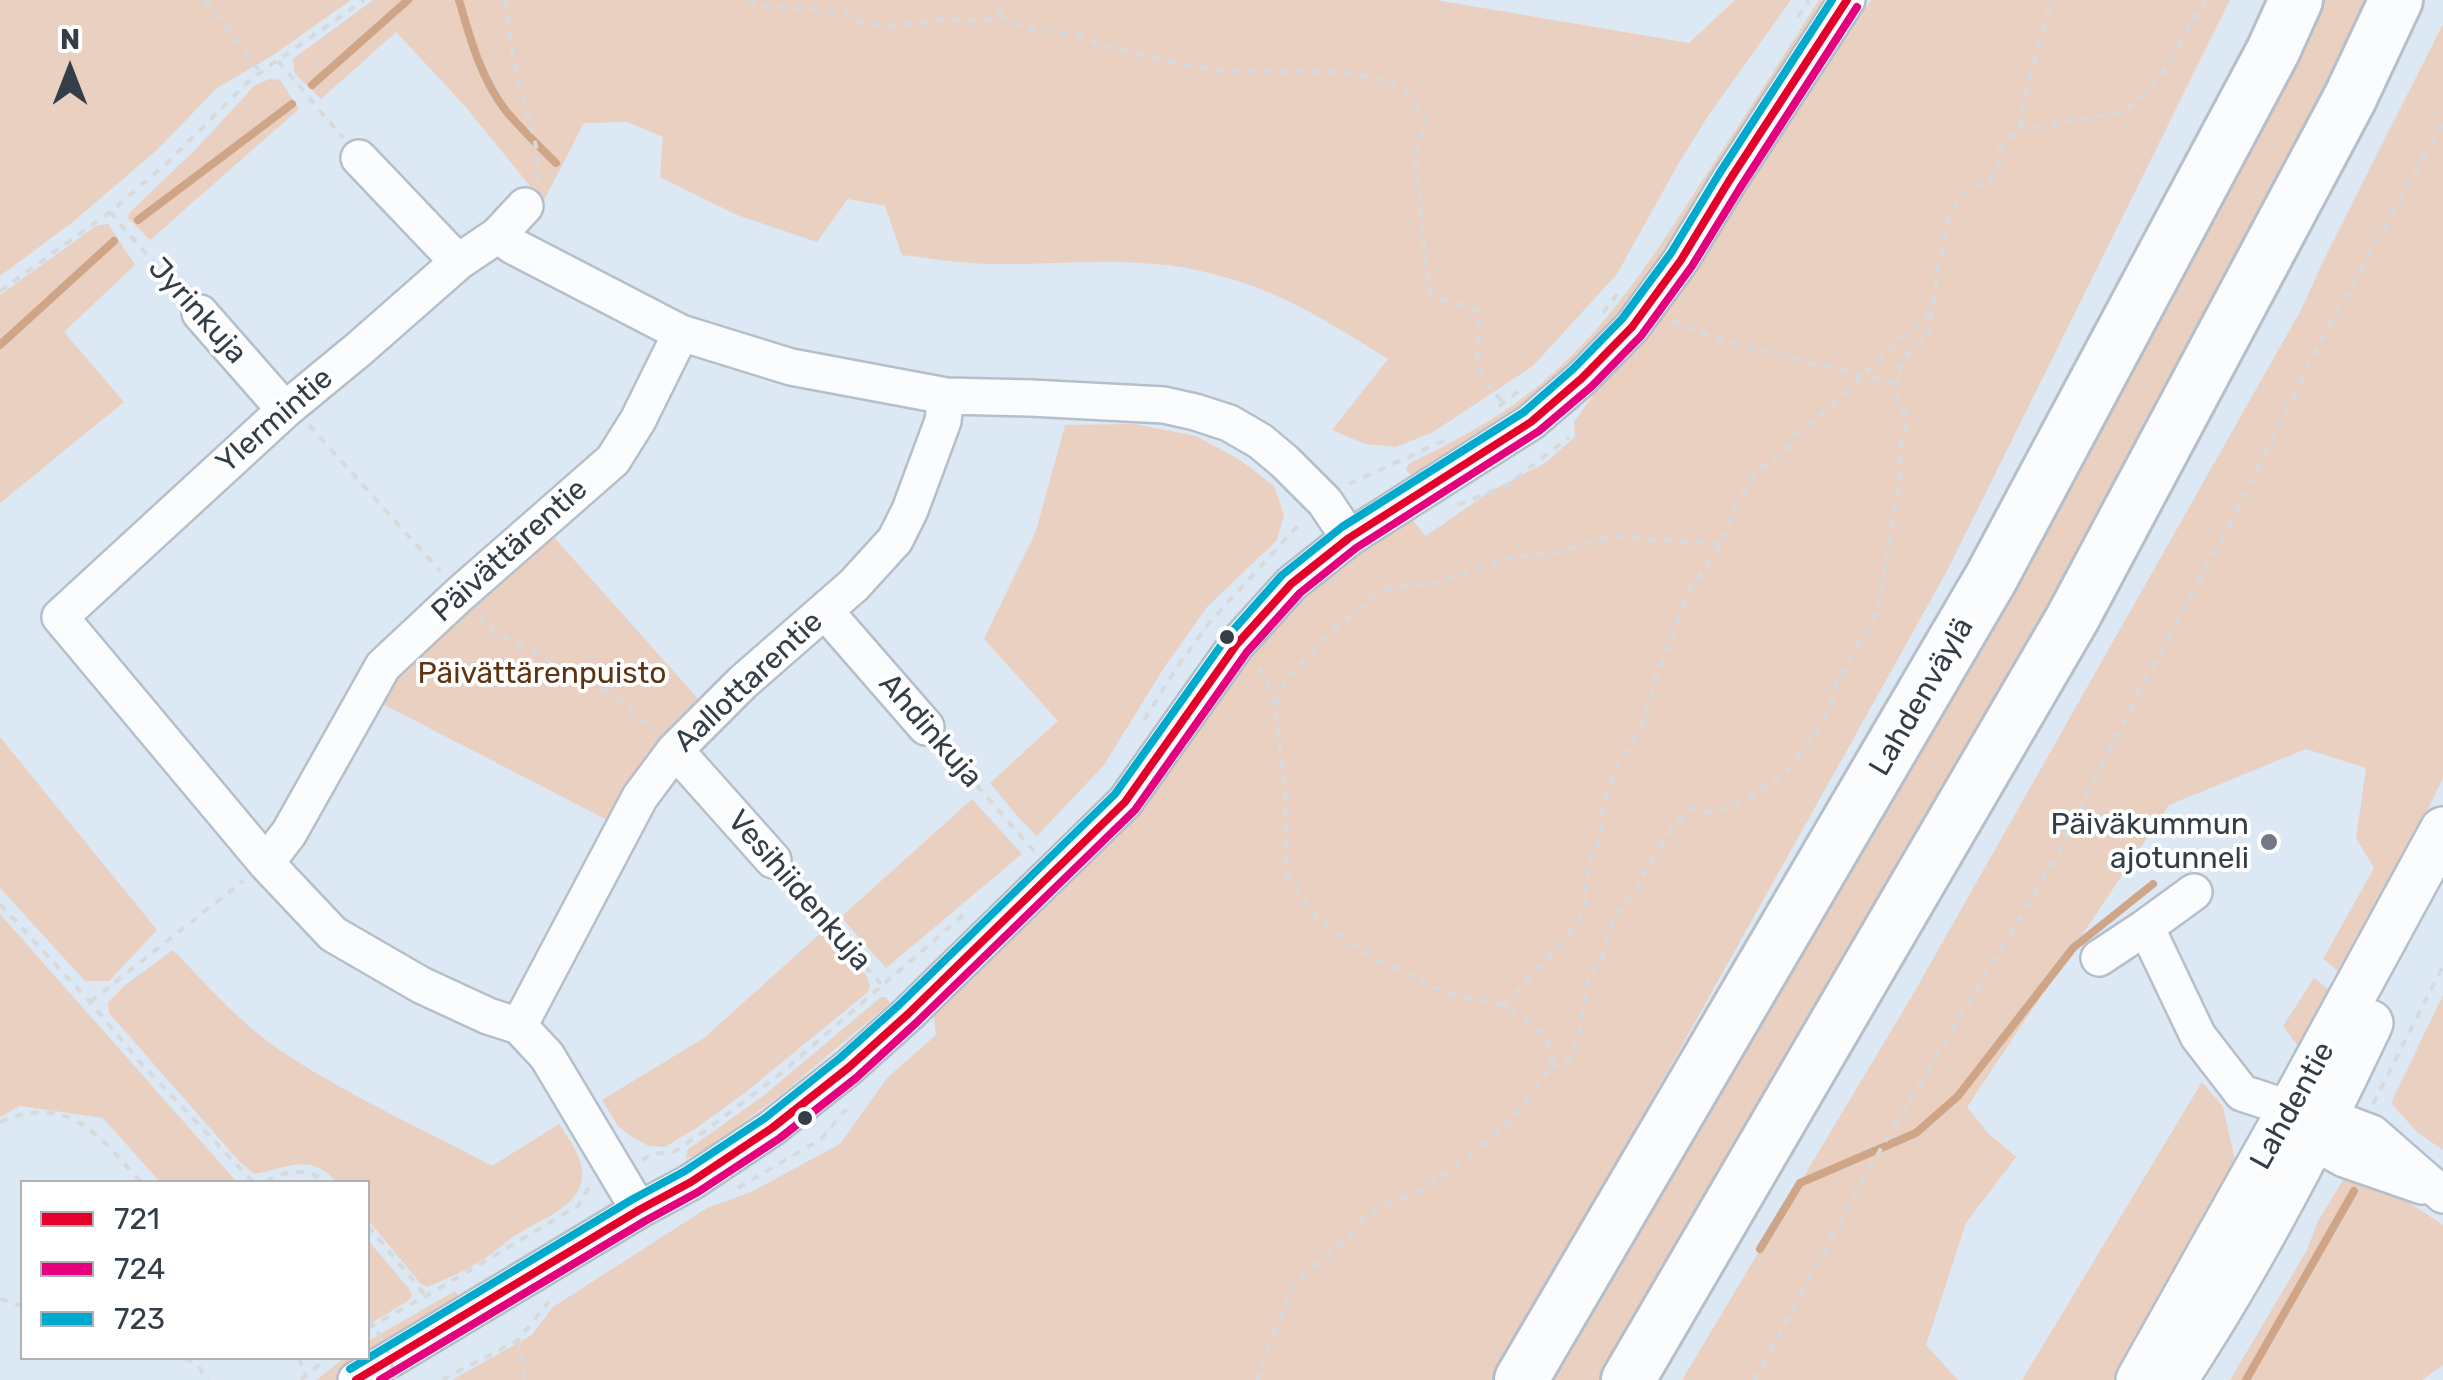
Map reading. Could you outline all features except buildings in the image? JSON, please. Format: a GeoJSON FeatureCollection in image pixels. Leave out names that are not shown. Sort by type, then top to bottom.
{"type":"FeatureCollection","features":[{"type":"Feature","properties":{"kind":"highway","name":"Lahdenväylä"},"geometry":{"type":"LineString","coordinates":[[1521,1380],[1991,578],[2296,0]]}},
{"type":"Feature","properties":{"kind":"highway"},"geometry":{"type":"LineString","coordinates":[[1628,1380],[2072,619],[2350,98],[2396,0]]}},
{"type":"Feature","properties":{"kind":"main road","name":"Lahdentie"},"geometry":{"type":"LineString","coordinates":[[2174,1380],[2248,1257],[2443,830]]}},
{"type":"Feature","properties":{"kind":"main road","name":"Lahdentie"},"geometry":{"type":"LineString","coordinates":[[2140,1380],[2310,1122],[2443,868]]}},
{"type":"Feature","properties":{"kind":"street"},"geometry":{"type":"LineString","coordinates":[[356,1380],[691,1182],[772,1128],[908,1014],[1126,802],[1246,633],[1292,584],[1349,538],[1531,422],[1632,327],[1681,260],[1847,0]]}},
{"type":"Feature","properties":{"kind":"street"},"geometry":{"type":"LineString","coordinates":[[359,158],[458,262]]}},
{"type":"Feature","properties":{"kind":"street","name":"Ylermintie"},"geometry":{"type":"LineString","coordinates":[[266,863],[60,617],[284,410],[458,262],[498,234],[526,206]]}},
{"type":"Feature","properties":{"kind":"street"},"geometry":{"type":"LineString","coordinates":[[498,234],[681,334],[791,367],[946,396],[1164,406],[1229,423],[1284,461],[1325,502],[1349,538]]}},
{"type":"Feature","properties":{"kind":"street","name":"Jyrinkuja"},"geometry":{"type":"LineString","coordinates":[[200,313],[284,410]]}},
{"type":"Feature","properties":{"kind":"street","name":"Päivättärentie"},"geometry":{"type":"LineString","coordinates":[[266,863],[289,833],[383,666],[613,460],[638,420],[681,334]]}},
{"type":"Feature","properties":{"kind":"street","name":"Aallottarentie"},"geometry":{"type":"LineString","coordinates":[[519,1026],[640,797],[674,750],[743,682],[854,585],[895,540],[942,421],[946,396]]}},
{"type":"Feature","properties":{"kind":"street","name":"Ahdinkuja"},"geometry":{"type":"LineString","coordinates":[[825,611],[926,727]]}},
{"type":"Feature","properties":{"kind":"street","name":"Vesihiidenkuja"},"geometry":{"type":"LineString","coordinates":[[674,750],[772,860]]}},
{"type":"Feature","properties":{"kind":"street"},"geometry":{"type":"LineString","coordinates":[[266,863],[333,934],[420,985],[519,1026],[547,1056],[638,1210]]}},
{"type":"Feature","properties":{"kind":"street"},"geometry":{"type":"LineString","coordinates":[[2099,958],[2194,892]]}},
{"type":"Feature","properties":{"kind":"street"},"geometry":{"type":"LineString","coordinates":[[2146,927],[2198,1036],[2242,1093],[2310,1122],[2344,1159],[2440,1194]]}},
{"type":"Feature","properties":{"kind":"path"},"geometry":{"type":"LineString","coordinates":[[205,0],[261,73]]}},
{"type":"Feature","properties":{"kind":"path"},"geometry":{"type":"LineString","coordinates":[[0,291],[110,212],[167,163],[251,79],[364,0]]}},
{"type":"Feature","properties":{"kind":"path"},"geometry":{"type":"LineString","coordinates":[[505,0],[514,62],[536,150]]}},
{"type":"Feature","properties":{"kind":"path"},"geometry":{"type":"LineString","coordinates":[[748,0],[758,6],[844,12],[863,23],[886,26],[1000,17],[1030,28],[1073,34],[1104,46],[1195,67],[1338,72],[1387,81],[1408,94],[1425,121],[1415,156],[1429,292],[1443,302],[1477,310],[1481,324],[1480,370],[1502,403]]}},
{"type":"Feature","properties":{"kind":"path"},"geometry":{"type":"LineString","coordinates":[[1000,17],[1004,0]]}},
{"type":"Feature","properties":{"kind":"path"},"geometry":{"type":"LineString","coordinates":[[1550,1068],[1567,1062],[1580,1032],[1588,978],[1606,951],[1619,909],[1637,890],[1674,826],[1689,808],[1712,813],[1726,809],[1750,800],[1784,775],[1820,726],[1839,678],[1878,610],[1901,474],[1899,451],[1908,419],[1898,403],[1902,361],[1928,334],[1947,221],[1969,190],[1990,180],[1999,168],[2000,149],[2020,127],[2024,94],[2051,0]]}},
{"type":"Feature","properties":{"kind":"path"},"geometry":{"type":"LineString","coordinates":[[2020,127],[2044,127],[2124,113],[2159,79],[2205,0]]}},
{"type":"Feature","properties":{"kind":"path"},"geometry":{"type":"LineString","coordinates":[[278,62],[359,158]]}},
{"type":"Feature","properties":{"kind":"path"},"geometry":{"type":"LineString","coordinates":[[1754,1380],[1873,1162],[2054,861],[2142,686],[2230,524],[2324,333],[2443,124]]}},
{"type":"Feature","properties":{"kind":"path","name":"Jyrinkuja"},"geometry":{"type":"LineString","coordinates":[[110,212],[200,313]]}},
{"type":"Feature","properties":{"kind":"path"},"geometry":{"type":"LineString","coordinates":[[1504,1006],[1584,912],[1588,897],[1585,887],[1590,859],[1600,838],[1603,804],[1619,764],[1643,724],[1691,587],[1722,544],[1734,509],[1757,472],[1788,448],[1796,435],[1931,310]]}},
{"type":"Feature","properties":{"kind":"path"},"geometry":{"type":"LineString","coordinates":[[1643,313],[1728,342],[1897,384]]}},
{"type":"Feature","properties":{"kind":"path"},"geometry":{"type":"LineString","coordinates":[[284,410],[301,417],[494,632],[616,696],[674,750]]}},
{"type":"Feature","properties":{"kind":"path"},"geometry":{"type":"LineString","coordinates":[[1275,705],[1286,679],[1329,634],[1380,590],[1455,576],[1507,558],[1564,552],[1610,536],[1722,544]]}},
{"type":"Feature","properties":{"kind":"path"},"geometry":{"type":"LineString","coordinates":[[1246,633],[1275,705],[1285,792],[1286,874],[1318,920],[1372,958],[1444,992],[1504,1006],[1544,1034],[1553,1054],[1550,1068],[1512,1120],[1423,1190],[1390,1202],[1366,1217],[1302,1276],[1266,1350],[1257,1380]]}},
{"type":"Feature","properties":{"kind":"path","name":"Ahdinkuja"},"geometry":{"type":"LineString","coordinates":[[926,727],[1035,852]]}},
{"type":"Feature","properties":{"kind":"path","name":"Vesihiidenkuja"},"geometry":{"type":"LineString","coordinates":[[772,860],[908,1014]]}},
{"type":"Feature","properties":{"kind":"path"},"geometry":{"type":"LineString","coordinates":[[90,1002],[266,863]]}},
{"type":"Feature","properties":{"kind":"path"},"geometry":{"type":"LineString","coordinates":[[0,904],[250,1180]]}},
{"type":"Feature","properties":{"kind":"path"},"geometry":{"type":"LineString","coordinates":[[2374,1102],[2443,966]]}},
{"type":"Feature","properties":{"kind":"path"},"geometry":{"type":"LineString","coordinates":[[0,1122],[20,1114],[42,1112],[70,1116],[97,1136],[139,1180]]}},
{"type":"Feature","properties":{"kind":"path"},"geometry":{"type":"LineString","coordinates":[[270,1180],[298,1171],[325,1180]]}},
{"type":"Feature","properties":{"kind":"path"},"geometry":{"type":"LineString","coordinates":[[370,1327],[578,1206],[586,1188],[617,1173]]}},
{"type":"Feature","properties":{"kind":"path"},"geometry":{"type":"LineString","coordinates":[[370,1228],[426,1296]]}},
{"type":"Feature","properties":{"kind":"path"},"geometry":{"type":"LineString","coordinates":[[442,1380],[518,1340],[554,1296]]}},
{"type":"Feature","properties":{"kind":"path"},"geometry":{"type":"LineString","coordinates":[[370,1322],[385,1342],[396,1380]]}},
{"type":"Feature","properties":{"kind":"path"},"geometry":{"type":"LineString","coordinates":[[518,1340],[525,1380]]}},
{"type":"Feature","properties":{"kind":"path"},"geometry":{"type":"LineString","coordinates":[[188,1360],[198,1366],[208,1380]]}},
{"type":"Feature","properties":{"kind":"path"},"geometry":{"type":"LineString","coordinates":[[303,1378],[325,1360]]}},
{"type":"Feature","properties":{"kind":"green space"},"geometry":{"type":"Polygon","coordinates":[[[0,0],[351,0],[273,55],[217,88],[157,150],[74,221],[0,276],[0,0]]]}},
{"type":"Feature","properties":{"kind":"green space"},"geometry":{"type":"Polygon","coordinates":[[[373,0],[1436,0],[1689,43],[1735,0],[1791,0],[1708,116],[1617,274],[1533,366],[1433,432],[1396,447],[1365,444],[1332,430],[1388,359],[1302,308],[1235,280],[1156,264],[982,264],[902,255],[885,206],[848,199],[817,242],[737,215],[660,177],[663,137],[627,122],[584,123],[543,202],[464,105],[396,32],[321,99],[295,74],[293,59],[373,0]]]}},
{"type":"Feature","properties":{"kind":"green space"},"geometry":{"type":"Polygon","coordinates":[[[1819,0],[1833,0],[1622,317],[1537,401],[1457,453],[1410,475],[1406,469],[1410,463],[1519,401],[1594,332],[1666,237],[1819,0]]]}},
{"type":"Feature","properties":{"kind":"green space"},"geometry":{"type":"Polygon","coordinates":[[[1871,0],[2230,0],[1947,571],[1495,1380],[452,1380],[532,1335],[553,1307],[707,1208],[751,1192],[840,1144],[888,1077],[936,1035],[931,992],[1125,802],[1237,644],[1400,505],[1426,536],[1489,492],[1545,463],[1575,437],[1574,422],[1600,386],[1646,341],[1871,0]]]}},
{"type":"Feature","properties":{"kind":"green space"},"geometry":{"type":"Polygon","coordinates":[[[2316,0],[2372,0],[2122,485],[1604,1380],[1543,1380],[2316,0]]]}},
{"type":"Feature","properties":{"kind":"green space"},"geometry":{"type":"Polygon","coordinates":[[[2443,24],[2443,778],[2347,978],[2323,959],[2374,868],[2356,838],[2366,768],[2306,749],[2169,805],[1967,1107],[1987,1132],[2016,1157],[1966,1223],[1926,1345],[1958,1380],[1682,1380],[1912,996],[2301,310],[2443,24]]]}},
{"type":"Feature","properties":{"kind":"green space"},"geometry":{"type":"Polygon","coordinates":[[[269,79],[280,80],[299,109],[150,240],[128,218],[129,213],[254,86],[269,79]]]}},
{"type":"Feature","properties":{"kind":"green space"},"geometry":{"type":"Polygon","coordinates":[[[108,224],[135,265],[64,332],[124,402],[0,503],[0,295],[96,226],[108,224]]]}},
{"type":"Feature","properties":{"kind":"green space"},"geometry":{"type":"Polygon","coordinates":[[[1135,424],[1196,436],[1240,460],[1274,486],[1284,515],[1277,540],[1207,607],[1104,765],[1037,836],[990,783],[1058,721],[984,639],[1036,531],[1065,425],[1135,424]]]}},
{"type":"Feature","properties":{"kind":"green space","name":"Päivättärenpuisto"},"geometry":{"type":"Polygon","coordinates":[[[551,534],[701,702],[646,759],[609,821],[377,701],[396,672],[551,534]]]}},
{"type":"Feature","properties":{"kind":"green space"},"geometry":{"type":"Polygon","coordinates":[[[0,737],[157,930],[109,981],[85,981],[0,888],[0,737]]]}},
{"type":"Feature","properties":{"kind":"green space"},"geometry":{"type":"Polygon","coordinates":[[[972,799],[1022,854],[886,968],[841,917],[972,799]]]}},
{"type":"Feature","properties":{"kind":"green space"},"geometry":{"type":"Polygon","coordinates":[[[0,914],[235,1180],[158,1180],[103,1118],[20,1106],[0,1117],[0,914]]]}},
{"type":"Feature","properties":{"kind":"green space"},"geometry":{"type":"Polygon","coordinates":[[[824,930],[866,975],[868,992],[747,1091],[665,1147],[649,1146],[618,1126],[602,1100],[704,1038],[824,930]]]}},
{"type":"Feature","properties":{"kind":"green space"},"geometry":{"type":"Polygon","coordinates":[[[173,950],[234,1012],[299,1063],[492,1166],[559,1124],[581,1163],[579,1189],[560,1210],[484,1259],[427,1287],[370,1222],[370,1180],[334,1180],[317,1167],[297,1164],[254,1174],[238,1160],[109,1013],[108,1003],[124,986],[173,950]]]}},
{"type":"Feature","properties":{"kind":"green space"},"geometry":{"type":"Polygon","coordinates":[[[2314,978],[2333,993],[2299,1048],[2283,1026],[2314,978]]]}},
{"type":"Feature","properties":{"kind":"green space"},"geometry":{"type":"Polygon","coordinates":[[[2443,995],[2443,1150],[2417,1132],[2391,1103],[2443,995]]]}},
{"type":"Feature","properties":{"kind":"green space"},"geometry":{"type":"Polygon","coordinates":[[[881,997],[890,1003],[783,1093],[701,1153],[686,1159],[687,1150],[763,1096],[881,997]]]}},
{"type":"Feature","properties":{"kind":"green space"},"geometry":{"type":"Polygon","coordinates":[[[2202,1082],[2223,1107],[2235,1160],[2200,1230],[2113,1380],[2022,1380],[2202,1082]]]}},
{"type":"Feature","properties":{"kind":"green space"},"geometry":{"type":"Polygon","coordinates":[[[2345,1177],[2405,1200],[2443,1225],[2443,1365],[2422,1380],[2230,1380],[2307,1250],[2318,1221],[2345,1177]]]}},
{"type":"Feature","properties":{"kind":"green space"},"geometry":{"type":"Polygon","coordinates":[[[370,1242],[409,1289],[412,1295],[370,1324],[370,1242]]]}},
{"type":"Feature","properties":{"kind":"green space"},"geometry":{"type":"Polygon","coordinates":[[[455,1291],[461,1302],[370,1359],[370,1340],[455,1291]]]}},
{"type":"Feature","properties":{"kind":"green space"},"geometry":{"type":"Polygon","coordinates":[[[342,1360],[368,1360],[336,1380],[317,1380],[342,1360]]]}},
{"type":"Feature","properties":{"kind":"waterway"},"geometry":{"type":"LineString","coordinates":[[312,85],[408,0]]}},
{"type":"Feature","properties":{"kind":"waterway"},"geometry":{"type":"LineString","coordinates":[[459,0],[477,58],[497,99],[556,163]]}},
{"type":"Feature","properties":{"kind":"waterway"},"geometry":{"type":"LineString","coordinates":[[138,220],[292,104]]}},
{"type":"Feature","properties":{"kind":"waterway"},"geometry":{"type":"LineString","coordinates":[[0,345],[114,241]]}},
{"type":"Feature","properties":{"kind":"waterway"},"geometry":{"type":"LineString","coordinates":[[1760,1249],[1800,1183],[1916,1133],[1958,1096],[2073,948],[2153,884]]}},
{"type":"Feature","properties":{"kind":"waterway"},"geometry":{"type":"LineString","coordinates":[[2246,1380],[2354,1191]]}},
{"type":"Feature","properties":{"kind":"transit line","name":"723"},"geometry":{"type":"LineString","coordinates":[[370,1357],[685,1171],[765,1118],[899,1005],[1115,794],[1227,637],[1282,575],[1342,527],[1524,412],[1622,319],[1671,253],[1832,0]]}},
{"type":"Feature","properties":{"kind":"transit line","name":"721"},"geometry":{"type":"LineString","coordinates":[[356,1380],[691,1182],[772,1128],[908,1014],[1125,802],[1237,644],[1291,584],[1349,538],[1531,422],[1632,327],[1681,260],[1847,0]]}},
{"type":"Feature","properties":{"kind":"transit line","name":"724"},"geometry":{"type":"LineString","coordinates":[[380,1380],[698,1192],[780,1138],[856,1078],[916,1023],[1135,810],[1247,652],[1300,593],[1356,548],[1539,431],[1591,387],[1641,336],[1692,266],[1857,7]]}},
{"type":"Feature","properties":{"kind":"transit line","name":"723"},"geometry":{"type":"LineString","coordinates":[[350,1369],[365,1360]]}},
{"type":"Feature","properties":{"kind":"place","name":"Päiväkummun ajotunneli"},"geometry":{"type":"Point","coordinates":[2269,842]}}]}
